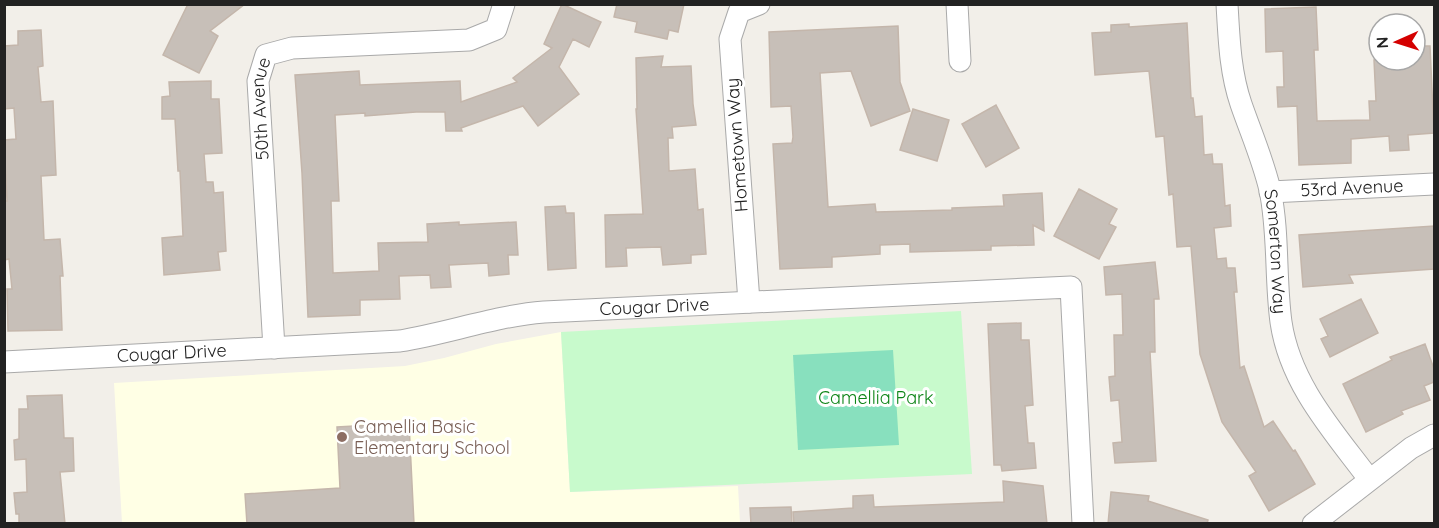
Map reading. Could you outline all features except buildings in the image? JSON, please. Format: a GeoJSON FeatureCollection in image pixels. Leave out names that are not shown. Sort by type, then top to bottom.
{"type":"FeatureCollection","features":[{"type":"Feature","properties":{"kind":"street","name":"50th Avenue"},"geometry":{"type":"LineString","coordinates":[[274,348],[258,81],[266,55],[292,48],[469,40],[496,29],[504,4]]}},
{"type":"Feature","properties":{"kind":"street","name":"Hometown Way"},"geometry":{"type":"LineString","coordinates":[[748,302],[730,39],[739,12],[759,4]]}},
{"type":"Feature","properties":{"kind":"street"},"geometry":{"type":"LineString","coordinates":[[957,4],[960,61]]}},
{"type":"Feature","properties":{"kind":"street","name":"Somerton Way"},"geometry":{"type":"LineString","coordinates":[[1227,4],[1232,70],[1240,102],[1262,157],[1270,192],[1278,299],[1289,354],[1300,382],[1316,408],[1369,479]]}},
{"type":"Feature","properties":{"kind":"street","name":"53rd Avenue"},"geometry":{"type":"LineString","coordinates":[[1270,192],[1434,184]]}},
{"type":"Feature","properties":{"kind":"street","name":"Cougar Drive"},"geometry":{"type":"LineString","coordinates":[[4,362],[400,341],[522,314],[1071,287],[1083,524]]}},
{"type":"Feature","properties":{"kind":"street"},"geometry":{"type":"LineString","coordinates":[[1313,524],[1411,448],[1434,438]]}},
{"type":"Feature","properties":{"kind":"shaded area","name":"Camellia Basic Elementary School"},"geometry":{"type":"Polygon","coordinates":[[[561,332],[570,492],[738,486],[740,523],[122,523],[114,383],[405,366],[496,344],[561,332]]]}},
{"type":"Feature","properties":{"kind":"green space","name":"Camellia Park"},"geometry":{"type":"Polygon","coordinates":[[[961,311],[972,474],[570,492],[561,332],[961,311]]]}},
{"type":"Feature","properties":{"kind":"green space"},"geometry":{"type":"Polygon","coordinates":[[[893,350],[899,445],[798,450],[793,355],[893,350]]]}},
{"type":"Feature","properties":{"kind":"place","name":"Camellia Basic Elementary School"},"geometry":{"type":"Point","coordinates":[342,437]}}]}
